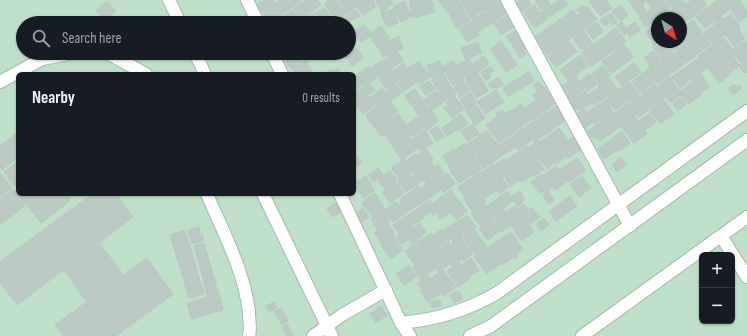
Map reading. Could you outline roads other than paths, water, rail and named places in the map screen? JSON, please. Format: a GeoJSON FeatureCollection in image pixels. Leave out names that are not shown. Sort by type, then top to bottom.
{"type":"FeatureCollection","features":[{"type":"Feature","properties":{"kind":"street"},"geometry":{"type":"LineString","coordinates":[[169,0],[177,16]]}},
{"type":"Feature","properties":{"kind":"street"},"geometry":{"type":"LineString","coordinates":[[247,0],[255,16]]}},
{"type":"Feature","properties":{"kind":"street"},"geometry":{"type":"LineString","coordinates":[[507,0],[630,226]]}},
{"type":"Feature","properties":{"kind":"street"},"geometry":{"type":"LineString","coordinates":[[18,72],[40,60]]}},
{"type":"Feature","properties":{"kind":"street"},"geometry":{"type":"LineString","coordinates":[[120,60],[142,72]]}},
{"type":"Feature","properties":{"kind":"street"},"geometry":{"type":"LineString","coordinates":[[198,60],[204,72]]}},
{"type":"Feature","properties":{"kind":"street"},"geometry":{"type":"LineString","coordinates":[[275,60],[281,72]]}},
{"type":"Feature","properties":{"kind":"street"},"geometry":{"type":"LineString","coordinates":[[0,82],[16,73]]}},
{"type":"Feature","properties":{"kind":"street"},"geometry":{"type":"LineString","coordinates":[[401,323],[424,320],[480,303],[497,293],[747,111]]}},
{"type":"Feature","properties":{"kind":"street"},"geometry":{"type":"LineString","coordinates":[[470,336],[491,326],[747,140]]}},
{"type":"Feature","properties":{"kind":"street"},"geometry":{"type":"LineString","coordinates":[[208,196],[241,274],[247,299],[251,330],[249,336]]}},
{"type":"Feature","properties":{"kind":"street"},"geometry":{"type":"LineString","coordinates":[[264,196],[330,331]]}},
{"type":"Feature","properties":{"kind":"street"},"geometry":{"type":"LineString","coordinates":[[341,196],[401,323],[410,336]]}},
{"type":"Feature","properties":{"kind":"street"},"geometry":{"type":"LineString","coordinates":[[582,336],[747,217]]}},
{"type":"Feature","properties":{"kind":"street"},"geometry":{"type":"LineString","coordinates":[[721,236],[747,277]]}},
{"type":"Feature","properties":{"kind":"street"},"geometry":{"type":"LineString","coordinates":[[313,336],[330,331],[342,315],[386,290]]}}]}
